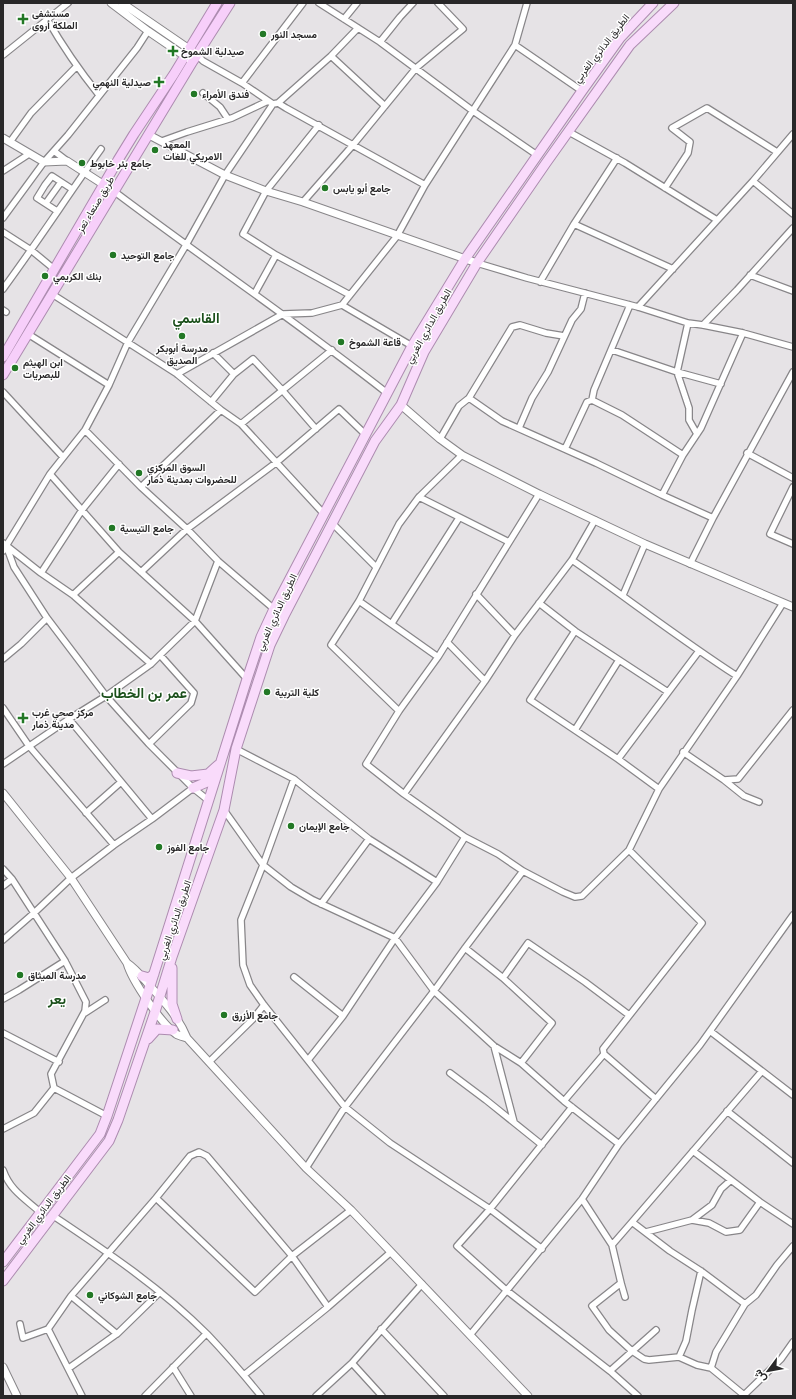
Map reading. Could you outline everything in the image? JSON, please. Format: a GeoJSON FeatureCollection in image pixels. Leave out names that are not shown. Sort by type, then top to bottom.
{"type":"FeatureCollection","features":[{"type":"Feature","properties":{"kind":"highway","name":"طريق صنعاء تعز"},"geometry":{"type":"LineString","coordinates":[[3,375],[149,135],[193,57],[217,3]]}},
{"type":"Feature","properties":{"kind":"highway","name":"طريق صنعاء تعز"},"geometry":{"type":"LineString","coordinates":[[3,357],[134,134],[193,57],[230,3]]}},
{"type":"Feature","properties":{"kind":"main road","name":"الطريق الدائري الغربي"},"geometry":{"type":"LineString","coordinates":[[3,1262],[100,1134],[108,1116],[219,764],[261,637],[274,610],[412,346],[465,259],[620,38],[653,3]]}},
{"type":"Feature","properties":{"kind":"main road","name":"الطريق الدائري الغربي"},"geometry":{"type":"LineString","coordinates":[[3,1281],[109,1141],[118,1120],[172,957],[224,810],[236,749],[270,645],[375,441],[401,405],[424,352],[477,263],[630,45],[674,3]]}},
{"type":"Feature","properties":{"kind":"main road"},"geometry":{"type":"LineString","coordinates":[[412,346],[424,352]]}},
{"type":"Feature","properties":{"kind":"main road"},"geometry":{"type":"LineString","coordinates":[[324,514],[332,523]]}},
{"type":"Feature","properties":{"kind":"main road"},"geometry":{"type":"LineString","coordinates":[[247,679],[256,687]]}},
{"type":"Feature","properties":{"kind":"main road"},"geometry":{"type":"LineString","coordinates":[[177,772],[191,776],[208,774],[219,764]]}},
{"type":"Feature","properties":{"kind":"main road"},"geometry":{"type":"LineString","coordinates":[[193,788],[207,782],[219,764]]}},
{"type":"Feature","properties":{"kind":"main road"},"geometry":{"type":"LineString","coordinates":[[172,957],[172,1004],[177,1019]]}},
{"type":"Feature","properties":{"kind":"main road"},"geometry":{"type":"LineString","coordinates":[[142,976],[148,978],[154,974]]}},
{"type":"Feature","properties":{"kind":"main road"},"geometry":{"type":"LineString","coordinates":[[145,1041],[157,1029],[173,1030]]}},
{"type":"Feature","properties":{"kind":"street"},"geometry":{"type":"LineString","coordinates":[[3,55],[68,3]]}},
{"type":"Feature","properties":{"kind":"street"},"geometry":{"type":"LineString","coordinates":[[111,3],[148,31],[242,83],[273,103],[319,125],[425,185]]}},
{"type":"Feature","properties":{"kind":"street"},"geometry":{"type":"LineString","coordinates":[[122,3],[193,57]]}},
{"type":"Feature","properties":{"kind":"street"},"geometry":{"type":"LineString","coordinates":[[242,83],[303,3]]}},
{"type":"Feature","properties":{"kind":"street"},"geometry":{"type":"LineString","coordinates":[[319,3],[380,42],[473,111],[537,155]]}},
{"type":"Feature","properties":{"kind":"street"},"geometry":{"type":"LineString","coordinates":[[344,19],[357,3]]}},
{"type":"Feature","properties":{"kind":"street"},"geometry":{"type":"LineString","coordinates":[[380,42],[413,3]]}},
{"type":"Feature","properties":{"kind":"street"},"geometry":{"type":"LineString","coordinates":[[303,202],[353,145],[416,68],[463,29],[438,3]]}},
{"type":"Feature","properties":{"kind":"street"},"geometry":{"type":"LineString","coordinates":[[177,374],[283,314],[312,313],[342,305],[398,236],[425,185],[515,44],[527,3]]}},
{"type":"Feature","properties":{"kind":"street"},"geometry":{"type":"LineString","coordinates":[[47,19],[76,67],[100,95]]}},
{"type":"Feature","properties":{"kind":"street"},"geometry":{"type":"LineString","coordinates":[[4,546],[50,474],[85,430],[109,386],[128,342],[186,245],[225,175],[273,103],[331,56],[358,28]]}},
{"type":"Feature","properties":{"kind":"street"},"geometry":{"type":"LineString","coordinates":[[3,218],[44,162],[100,95],[137,48],[148,31]]}},
{"type":"Feature","properties":{"kind":"street"},"geometry":{"type":"LineString","coordinates":[[515,44],[582,91]]}},
{"type":"Feature","properties":{"kind":"street"},"geometry":{"type":"LineString","coordinates":[[331,56],[384,106]]}},
{"type":"Feature","properties":{"kind":"street"},"geometry":{"type":"LineString","coordinates":[[10,142],[31,113],[76,67]]}},
{"type":"Feature","properties":{"kind":"street"},"geometry":{"type":"LineString","coordinates":[[203,93],[220,107],[228,119]]}},
{"type":"Feature","properties":{"kind":"street"},"geometry":{"type":"LineString","coordinates":[[162,141],[273,103]]}},
{"type":"Feature","properties":{"kind":"street"},"geometry":{"type":"LineString","coordinates":[[665,188],[688,152],[690,142],[672,128],[707,108],[777,152]]}},
{"type":"Feature","properties":{"kind":"street"},"geometry":{"type":"LineString","coordinates":[[319,125],[266,191],[244,234],[276,254],[350,294]]}},
{"type":"Feature","properties":{"kind":"street"},"geometry":{"type":"LineString","coordinates":[[569,132],[617,158],[717,220]]}},
{"type":"Feature","properties":{"kind":"street"},"geometry":{"type":"LineString","coordinates":[[638,307],[753,181],[793,134]]}},
{"type":"Feature","properties":{"kind":"street"},"geometry":{"type":"LineString","coordinates":[[149,135],[225,175],[266,191],[303,202],[477,263],[540,282],[638,307],[688,323],[743,333],[793,347]]}},
{"type":"Feature","properties":{"kind":"street"},"geometry":{"type":"LineString","coordinates":[[3,138],[44,162],[67,161]]}},
{"type":"Feature","properties":{"kind":"street"},"geometry":{"type":"LineString","coordinates":[[3,289],[100,149]]}},
{"type":"Feature","properties":{"kind":"street"},"geometry":{"type":"LineString","coordinates":[[54,151],[115,192],[186,245],[255,293],[387,393]]}},
{"type":"Feature","properties":{"kind":"street"},"geometry":{"type":"LineString","coordinates":[[3,171],[29,154]]}},
{"type":"Feature","properties":{"kind":"street"},"geometry":{"type":"LineString","coordinates":[[540,282],[574,224],[617,158]]}},
{"type":"Feature","properties":{"kind":"street"},"geometry":{"type":"LineString","coordinates":[[57,210],[37,198],[45,184],[52,176],[72,189]]}},
{"type":"Feature","properties":{"kind":"street"},"geometry":{"type":"LineString","coordinates":[[753,181],[793,214]]}},
{"type":"Feature","properties":{"kind":"street"},"geometry":{"type":"LineString","coordinates":[[46,203],[61,182]]}},
{"type":"Feature","properties":{"kind":"street"},"geometry":{"type":"LineString","coordinates":[[574,224],[672,270]]}},
{"type":"Feature","properties":{"kind":"street"},"geometry":{"type":"LineString","coordinates":[[703,325],[793,228]]}},
{"type":"Feature","properties":{"kind":"street"},"geometry":{"type":"LineString","coordinates":[[3,232],[31,250],[54,269]]}},
{"type":"Feature","properties":{"kind":"street"},"geometry":{"type":"LineString","coordinates":[[255,293],[276,254]]}},
{"type":"Feature","properties":{"kind":"street"},"geometry":{"type":"LineString","coordinates":[[750,275],[793,291]]}},
{"type":"Feature","properties":{"kind":"street"},"geometry":{"type":"LineString","coordinates":[[519,428],[532,398],[548,372],[572,320],[581,309],[585,293]]}},
{"type":"Feature","properties":{"kind":"street"},"geometry":{"type":"LineString","coordinates":[[52,294],[177,374],[220,410],[241,424],[324,514]]}},
{"type":"Feature","properties":{"kind":"street"},"geometry":{"type":"LineString","coordinates":[[268,303],[274,314],[270,321]]}},
{"type":"Feature","properties":{"kind":"street"},"geometry":{"type":"LineString","coordinates":[[342,305],[412,346]]}},
{"type":"Feature","properties":{"kind":"street"},"geometry":{"type":"LineString","coordinates":[[592,400],[594,390],[630,305]]}},
{"type":"Feature","properties":{"kind":"street"},"geometry":{"type":"LineString","coordinates":[[688,323],[677,372],[689,408],[689,420],[697,434]]}},
{"type":"Feature","properties":{"kind":"street"},"geometry":{"type":"LineString","coordinates":[[440,439],[459,406],[469,398],[512,327],[520,324],[546,333],[564,336]]}},
{"type":"Feature","properties":{"kind":"street"},"geometry":{"type":"LineString","coordinates":[[662,495],[683,455],[701,428],[743,333]]}},
{"type":"Feature","properties":{"kind":"street"},"geometry":{"type":"LineString","coordinates":[[28,334],[109,386]]}},
{"type":"Feature","properties":{"kind":"street"},"geometry":{"type":"LineString","coordinates":[[241,424],[332,350]]}},
{"type":"Feature","properties":{"kind":"street"},"geometry":{"type":"LineString","coordinates":[[612,350],[677,372],[721,384]]}},
{"type":"Feature","properties":{"kind":"street"},"geometry":{"type":"LineString","coordinates":[[213,353],[234,374]]}},
{"type":"Feature","properties":{"kind":"street"},"geometry":{"type":"LineString","coordinates":[[211,402],[234,374],[253,359],[316,429]]}},
{"type":"Feature","properties":{"kind":"street"},"geometry":{"type":"LineString","coordinates":[[690,564],[747,454],[793,372]]}},
{"type":"Feature","properties":{"kind":"street"},"geometry":{"type":"LineString","coordinates":[[3,392],[63,457]]}},
{"type":"Feature","properties":{"kind":"street"},"geometry":{"type":"LineString","coordinates":[[469,398],[502,421],[713,518]]}},
{"type":"Feature","properties":{"kind":"street"},"geometry":{"type":"LineString","coordinates":[[565,449],[587,402],[592,400]]}},
{"type":"Feature","properties":{"kind":"street"},"geometry":{"type":"LineString","coordinates":[[592,400],[622,415],[683,455]]}},
{"type":"Feature","properties":{"kind":"street"},"geometry":{"type":"LineString","coordinates":[[401,405],[440,439],[462,455],[539,494],[645,544],[793,607]]}},
{"type":"Feature","properties":{"kind":"street"},"geometry":{"type":"LineString","coordinates":[[141,572],[187,529],[277,462],[338,409],[365,434]]}},
{"type":"Feature","properties":{"kind":"street"},"geometry":{"type":"LineString","coordinates":[[141,487],[220,410]]}},
{"type":"Feature","properties":{"kind":"street"},"geometry":{"type":"LineString","coordinates":[[85,430],[141,487],[187,529],[218,561],[274,610]]}},
{"type":"Feature","properties":{"kind":"street"},"geometry":{"type":"LineString","coordinates":[[747,454],[793,478]]}},
{"type":"Feature","properties":{"kind":"street"},"geometry":{"type":"LineString","coordinates":[[399,711],[331,645],[359,601],[399,524],[419,497],[462,455]]}},
{"type":"Feature","properties":{"kind":"street"},"geometry":{"type":"LineString","coordinates":[[41,573],[82,510],[119,464]]}},
{"type":"Feature","properties":{"kind":"street"},"geometry":{"type":"LineString","coordinates":[[50,474],[119,552],[195,621],[247,679]]}},
{"type":"Feature","properties":{"kind":"street"},"geometry":{"type":"LineString","coordinates":[[793,487],[770,534],[793,544]]}},
{"type":"Feature","properties":{"kind":"street"},"geometry":{"type":"LineString","coordinates":[[539,494],[447,642],[399,711],[366,764],[404,794],[465,837],[498,854],[523,871],[563,892],[575,897],[582,896],[629,850],[659,789],[683,752],[737,676],[783,603]]}},
{"type":"Feature","properties":{"kind":"street"},"geometry":{"type":"LineString","coordinates":[[419,497],[509,542]]}},
{"type":"Feature","properties":{"kind":"street"},"geometry":{"type":"LineString","coordinates":[[392,623],[459,518]]}},
{"type":"Feature","properties":{"kind":"street"},"geometry":{"type":"LineString","coordinates":[[404,794],[485,681],[515,635],[572,560],[595,520]]}},
{"type":"Feature","properties":{"kind":"street"},"geometry":{"type":"LineString","coordinates":[[332,523],[376,567]]}},
{"type":"Feature","properties":{"kind":"street"},"geometry":{"type":"LineString","coordinates":[[624,595],[645,544]]}},
{"type":"Feature","properties":{"kind":"street"},"geometry":{"type":"LineString","coordinates":[[4,546],[73,595],[150,664]]}},
{"type":"Feature","properties":{"kind":"street"},"geometry":{"type":"LineString","coordinates":[[4,546],[14,567],[47,618],[106,696],[149,744],[193,788],[208,800]]}},
{"type":"Feature","properties":{"kind":"street"},"geometry":{"type":"LineString","coordinates":[[73,595],[119,552]]}},
{"type":"Feature","properties":{"kind":"street"},"geometry":{"type":"LineString","coordinates":[[572,560],[624,595],[699,651],[737,676]]}},
{"type":"Feature","properties":{"kind":"street"},"geometry":{"type":"LineString","coordinates":[[3,764],[106,696],[160,655],[195,621],[218,561]]}},
{"type":"Feature","properties":{"kind":"street"},"geometry":{"type":"LineString","coordinates":[[476,594],[515,635]]}},
{"type":"Feature","properties":{"kind":"street"},"geometry":{"type":"LineString","coordinates":[[359,601],[438,656]]}},
{"type":"Feature","properties":{"kind":"street"},"geometry":{"type":"LineString","coordinates":[[539,603],[575,631],[668,692]]}},
{"type":"Feature","properties":{"kind":"street"},"geometry":{"type":"LineString","coordinates":[[3,659],[21,644],[47,618]]}},
{"type":"Feature","properties":{"kind":"street"},"geometry":{"type":"LineString","coordinates":[[575,631],[530,700],[618,759],[659,789]]}},
{"type":"Feature","properties":{"kind":"street"},"geometry":{"type":"LineString","coordinates":[[447,642],[485,681]]}},
{"type":"Feature","properties":{"kind":"street"},"geometry":{"type":"LineString","coordinates":[[618,759],[699,651]]}},
{"type":"Feature","properties":{"kind":"street"},"geometry":{"type":"LineString","coordinates":[[149,744],[191,703],[194,693],[160,655]]}},
{"type":"Feature","properties":{"kind":"street"},"geometry":{"type":"LineString","coordinates":[[575,730],[619,660]]}},
{"type":"Feature","properties":{"kind":"street"},"geometry":{"type":"LineString","coordinates":[[3,708],[29,746],[114,845]]}},
{"type":"Feature","properties":{"kind":"street"},"geometry":{"type":"LineString","coordinates":[[724,780],[738,779],[793,710]]}},
{"type":"Feature","properties":{"kind":"street"},"geometry":{"type":"LineString","coordinates":[[69,719],[152,819]]}},
{"type":"Feature","properties":{"kind":"street"},"geometry":{"type":"LineString","coordinates":[[236,749],[294,779],[368,839],[437,882]]}},
{"type":"Feature","properties":{"kind":"street"},"geometry":{"type":"LineString","coordinates":[[683,752],[724,780],[744,796],[759,802]]}},
{"type":"Feature","properties":{"kind":"street"},"geometry":{"type":"LineString","coordinates":[[294,779],[263,865],[241,920],[243,965],[250,985],[264,1005],[345,1107],[390,1142],[490,1209],[542,1249]]}},
{"type":"Feature","properties":{"kind":"street"},"geometry":{"type":"LineString","coordinates":[[86,813],[121,782]]}},
{"type":"Feature","properties":{"kind":"street"},"geometry":{"type":"LineString","coordinates":[[3,940],[71,878],[193,788]]}},
{"type":"Feature","properties":{"kind":"street"},"geometry":{"type":"LineString","coordinates":[[3,793],[71,878],[128,963],[130,972],[155,1012],[176,1034],[188,1038]]}},
{"type":"Feature","properties":{"kind":"street"},"geometry":{"type":"LineString","coordinates":[[224,810],[263,865],[291,886],[321,904],[395,938],[434,992],[494,1046],[521,1063],[564,1101],[620,1144]]}},
{"type":"Feature","properties":{"kind":"street"},"geometry":{"type":"LineString","coordinates":[[308,1060],[343,1016],[395,938],[437,882],[465,837]]}},
{"type":"Feature","properties":{"kind":"street"},"geometry":{"type":"LineString","coordinates":[[321,904],[368,839]]}},
{"type":"Feature","properties":{"kind":"street"},"geometry":{"type":"LineString","coordinates":[[629,850],[702,923],[603,1049],[604,1054],[656,1099]]}},
{"type":"Feature","properties":{"kind":"street"},"geometry":{"type":"LineString","coordinates":[[3,868],[12,879],[65,961],[86,1002],[85,1013]]}},
{"type":"Feature","properties":{"kind":"street"},"geometry":{"type":"LineString","coordinates":[[306,1168],[345,1107],[434,992],[523,871]]}},
{"type":"Feature","properties":{"kind":"street"},"geometry":{"type":"LineString","coordinates":[[3,886],[12,879]]}},
{"type":"Feature","properties":{"kind":"street"},"geometry":{"type":"LineString","coordinates":[[470,1335],[582,1200],[620,1144],[710,1032],[793,915]]}},
{"type":"Feature","properties":{"kind":"street"},"geometry":{"type":"LineString","coordinates":[[503,978],[528,943],[586,982],[629,1015]]}},
{"type":"Feature","properties":{"kind":"street"},"geometry":{"type":"LineString","coordinates":[[465,948],[503,978],[552,1022],[521,1063]]}},
{"type":"Feature","properties":{"kind":"street"},"geometry":{"type":"LineString","coordinates":[[3,999],[65,961]]}},
{"type":"Feature","properties":{"kind":"street"},"geometry":{"type":"LineString","coordinates":[[128,963],[134,967],[160,996],[182,1026],[188,1038],[306,1168],[351,1210],[528,1396]]}},
{"type":"Feature","properties":{"kind":"street"},"geometry":{"type":"LineString","coordinates":[[294,977],[343,1016]]}},
{"type":"Feature","properties":{"kind":"street"},"geometry":{"type":"LineString","coordinates":[[3,1129],[34,1113],[54,1088],[52,1074],[76,1027],[85,1013],[105,1000]]}},
{"type":"Feature","properties":{"kind":"street"},"geometry":{"type":"LineString","coordinates":[[209,1062],[253,1019],[264,1005]]}},
{"type":"Feature","properties":{"kind":"street"},"geometry":{"type":"LineString","coordinates":[[710,1032],[793,1095]]}},
{"type":"Feature","properties":{"kind":"street"},"geometry":{"type":"LineString","coordinates":[[3,1033],[59,1062]]}},
{"type":"Feature","properties":{"kind":"street"},"geometry":{"type":"LineString","coordinates":[[494,1046],[514,1122]]}},
{"type":"Feature","properties":{"kind":"street"},"geometry":{"type":"LineString","coordinates":[[564,1101],[604,1054]]}},
{"type":"Feature","properties":{"kind":"street"},"geometry":{"type":"LineString","coordinates":[[612,1245],[762,1071]]}},
{"type":"Feature","properties":{"kind":"street"},"geometry":{"type":"LineString","coordinates":[[450,1073],[542,1145]]}},
{"type":"Feature","properties":{"kind":"street"},"geometry":{"type":"LineString","coordinates":[[54,1088],[108,1116]]}},
{"type":"Feature","properties":{"kind":"street"},"geometry":{"type":"LineString","coordinates":[[572,1107],[490,1209],[457,1246],[506,1290],[610,1371],[638,1396]]}},
{"type":"Feature","properties":{"kind":"street"},"geometry":{"type":"LineString","coordinates":[[727,1111],[793,1163]]}},
{"type":"Feature","properties":{"kind":"street"},"geometry":{"type":"LineString","coordinates":[[693,1151],[760,1202],[793,1224]]}},
{"type":"Feature","properties":{"kind":"street"},"geometry":{"type":"LineString","coordinates":[[20,1324],[23,1338],[48,1329],[71,1296],[109,1254],[190,1156],[199,1152],[207,1156],[292,1256],[328,1307]]}},
{"type":"Feature","properties":{"kind":"street"},"geometry":{"type":"LineString","coordinates":[[3,1170],[12,1188],[40,1212]]}},
{"type":"Feature","properties":{"kind":"street"},"geometry":{"type":"LineString","coordinates":[[646,1232],[692,1220],[712,1205],[721,1189],[731,1180]]}},
{"type":"Feature","properties":{"kind":"street"},"geometry":{"type":"LineString","coordinates":[[156,1198],[255,1292],[292,1256],[351,1210]]}},
{"type":"Feature","properties":{"kind":"street"},"geometry":{"type":"LineString","coordinates":[[582,1200],[612,1245],[625,1297]]}},
{"type":"Feature","properties":{"kind":"street"},"geometry":{"type":"LineString","coordinates":[[692,1220],[709,1223],[726,1232],[740,1230],[760,1202]]}},
{"type":"Feature","properties":{"kind":"street"},"geometry":{"type":"LineString","coordinates":[[52,1215],[109,1254],[160,1292],[206,1334],[244,1375],[261,1396]]}},
{"type":"Feature","properties":{"kind":"street"},"geometry":{"type":"LineString","coordinates":[[632,1222],[745,1304]]}},
{"type":"Feature","properties":{"kind":"street"},"geometry":{"type":"LineString","coordinates":[[712,1368],[716,1352],[745,1304],[756,1295],[777,1265],[793,1246]]}},
{"type":"Feature","properties":{"kind":"street"},"geometry":{"type":"LineString","coordinates":[[244,1375],[328,1307],[391,1252]]}},
{"type":"Feature","properties":{"kind":"street"},"geometry":{"type":"LineString","coordinates":[[679,1357],[686,1341],[701,1271]]}},
{"type":"Feature","properties":{"kind":"street"},"geometry":{"type":"LineString","coordinates":[[621,1282],[592,1306],[609,1330],[632,1351],[644,1359],[649,1360],[679,1357],[698,1365],[712,1368],[744,1396],[781,1359],[793,1342]]}},
{"type":"Feature","properties":{"kind":"street"},"geometry":{"type":"LineString","coordinates":[[318,1395],[352,1363],[422,1284]]}},
{"type":"Feature","properties":{"kind":"street"},"geometry":{"type":"LineString","coordinates":[[69,1368],[117,1334],[160,1292]]}},
{"type":"Feature","properties":{"kind":"street"},"geometry":{"type":"LineString","coordinates":[[71,1296],[117,1334]]}},
{"type":"Feature","properties":{"kind":"street"},"geometry":{"type":"LineString","coordinates":[[48,1329],[82,1396]]}},
{"type":"Feature","properties":{"kind":"street"},"geometry":{"type":"LineString","coordinates":[[381,1329],[444,1396]]}},
{"type":"Feature","properties":{"kind":"street"},"geometry":{"type":"LineString","coordinates":[[610,1371],[656,1330]]}},
{"type":"Feature","properties":{"kind":"street"},"geometry":{"type":"LineString","coordinates":[[145,1396],[206,1334]]}},
{"type":"Feature","properties":{"kind":"street"},"geometry":{"type":"LineString","coordinates":[[352,1363],[382,1396]]}},
{"type":"Feature","properties":{"kind":"street"},"geometry":{"type":"LineString","coordinates":[[3,1367],[17,1396]]}},
{"type":"Feature","properties":{"kind":"street"},"geometry":{"type":"LineString","coordinates":[[173,1368],[191,1396]]}},
{"type":"Feature","properties":{"kind":"place","name":"مستشفى الملكة أروى"},"geometry":{"type":"Point","coordinates":[23,19]}},
{"type":"Feature","properties":{"kind":"place","name":"مسجد النور"},"geometry":{"type":"Point","coordinates":[263,34]}},
{"type":"Feature","properties":{"kind":"place","name":"صيدلية الشموخ"},"geometry":{"type":"Point","coordinates":[173,51]}},
{"type":"Feature","properties":{"kind":"place","name":"صيدلية النهمي"},"geometry":{"type":"Point","coordinates":[159,82]}},
{"type":"Feature","properties":{"kind":"place","name":"فندق الأمراء"},"geometry":{"type":"Point","coordinates":[194,94]}},
{"type":"Feature","properties":{"kind":"place","name":"المعهد الامريكي للغات"},"geometry":{"type":"Point","coordinates":[155,150]}},
{"type":"Feature","properties":{"kind":"place","name":"جامع بئر خابوط"},"geometry":{"type":"Point","coordinates":[82,163]}},
{"type":"Feature","properties":{"kind":"place","name":"جامع أبو يابس"},"geometry":{"type":"Point","coordinates":[325,188]}},
{"type":"Feature","properties":{"kind":"place","name":"جامع التوحيد"},"geometry":{"type":"Point","coordinates":[113,255]}},
{"type":"Feature","properties":{"kind":"place","name":"بنك الكريمي"},"geometry":{"type":"Point","coordinates":[45,276]}},
{"type":"Feature","properties":{"kind":"place","name":"مدرسة أبوبكر الصديق"},"geometry":{"type":"Point","coordinates":[182,336]}},
{"type":"Feature","properties":{"kind":"place","name":"قاعة الشموخ"},"geometry":{"type":"Point","coordinates":[341,342]}},
{"type":"Feature","properties":{"kind":"place","name":"ابن الهيثم للبصريات"},"geometry":{"type":"Point","coordinates":[15,368]}},
{"type":"Feature","properties":{"kind":"place","name":"السوق المركزي للحضروات بمدينة ذمار"},"geometry":{"type":"Point","coordinates":[139,473]}},
{"type":"Feature","properties":{"kind":"place","name":"جامع التيسية"},"geometry":{"type":"Point","coordinates":[112,528]}},
{"type":"Feature","properties":{"kind":"place","name":"كلية التربية"},"geometry":{"type":"Point","coordinates":[267,692]}},
{"type":"Feature","properties":{"kind":"place","name":"مركز صحي غرب مدينة ذمار"},"geometry":{"type":"Point","coordinates":[23,718]}},
{"type":"Feature","properties":{"kind":"place","name":"جامع الإيمان"},"geometry":{"type":"Point","coordinates":[291,826]}},
{"type":"Feature","properties":{"kind":"place","name":"جامع الفوز"},"geometry":{"type":"Point","coordinates":[159,847]}},
{"type":"Feature","properties":{"kind":"place","name":"مدرسة الميثاق"},"geometry":{"type":"Point","coordinates":[20,975]}},
{"type":"Feature","properties":{"kind":"place","name":"جامع الأزرق"},"geometry":{"type":"Point","coordinates":[224,1015]}},
{"type":"Feature","properties":{"kind":"place","name":"جامع الشوكاني"},"geometry":{"type":"Point","coordinates":[90,1295]}},
{"type":"Feature","properties":{"kind":"district","name":"القاسمي"},"geometry":{"type":"Point","coordinates":[196,318]}},
{"type":"Feature","properties":{"kind":"district","name":"عمر بن الخطاب"},"geometry":{"type":"Point","coordinates":[144,693]}},
{"type":"Feature","properties":{"kind":"district","name":"يعر"},"geometry":{"type":"Point","coordinates":[57,999]}}]}
